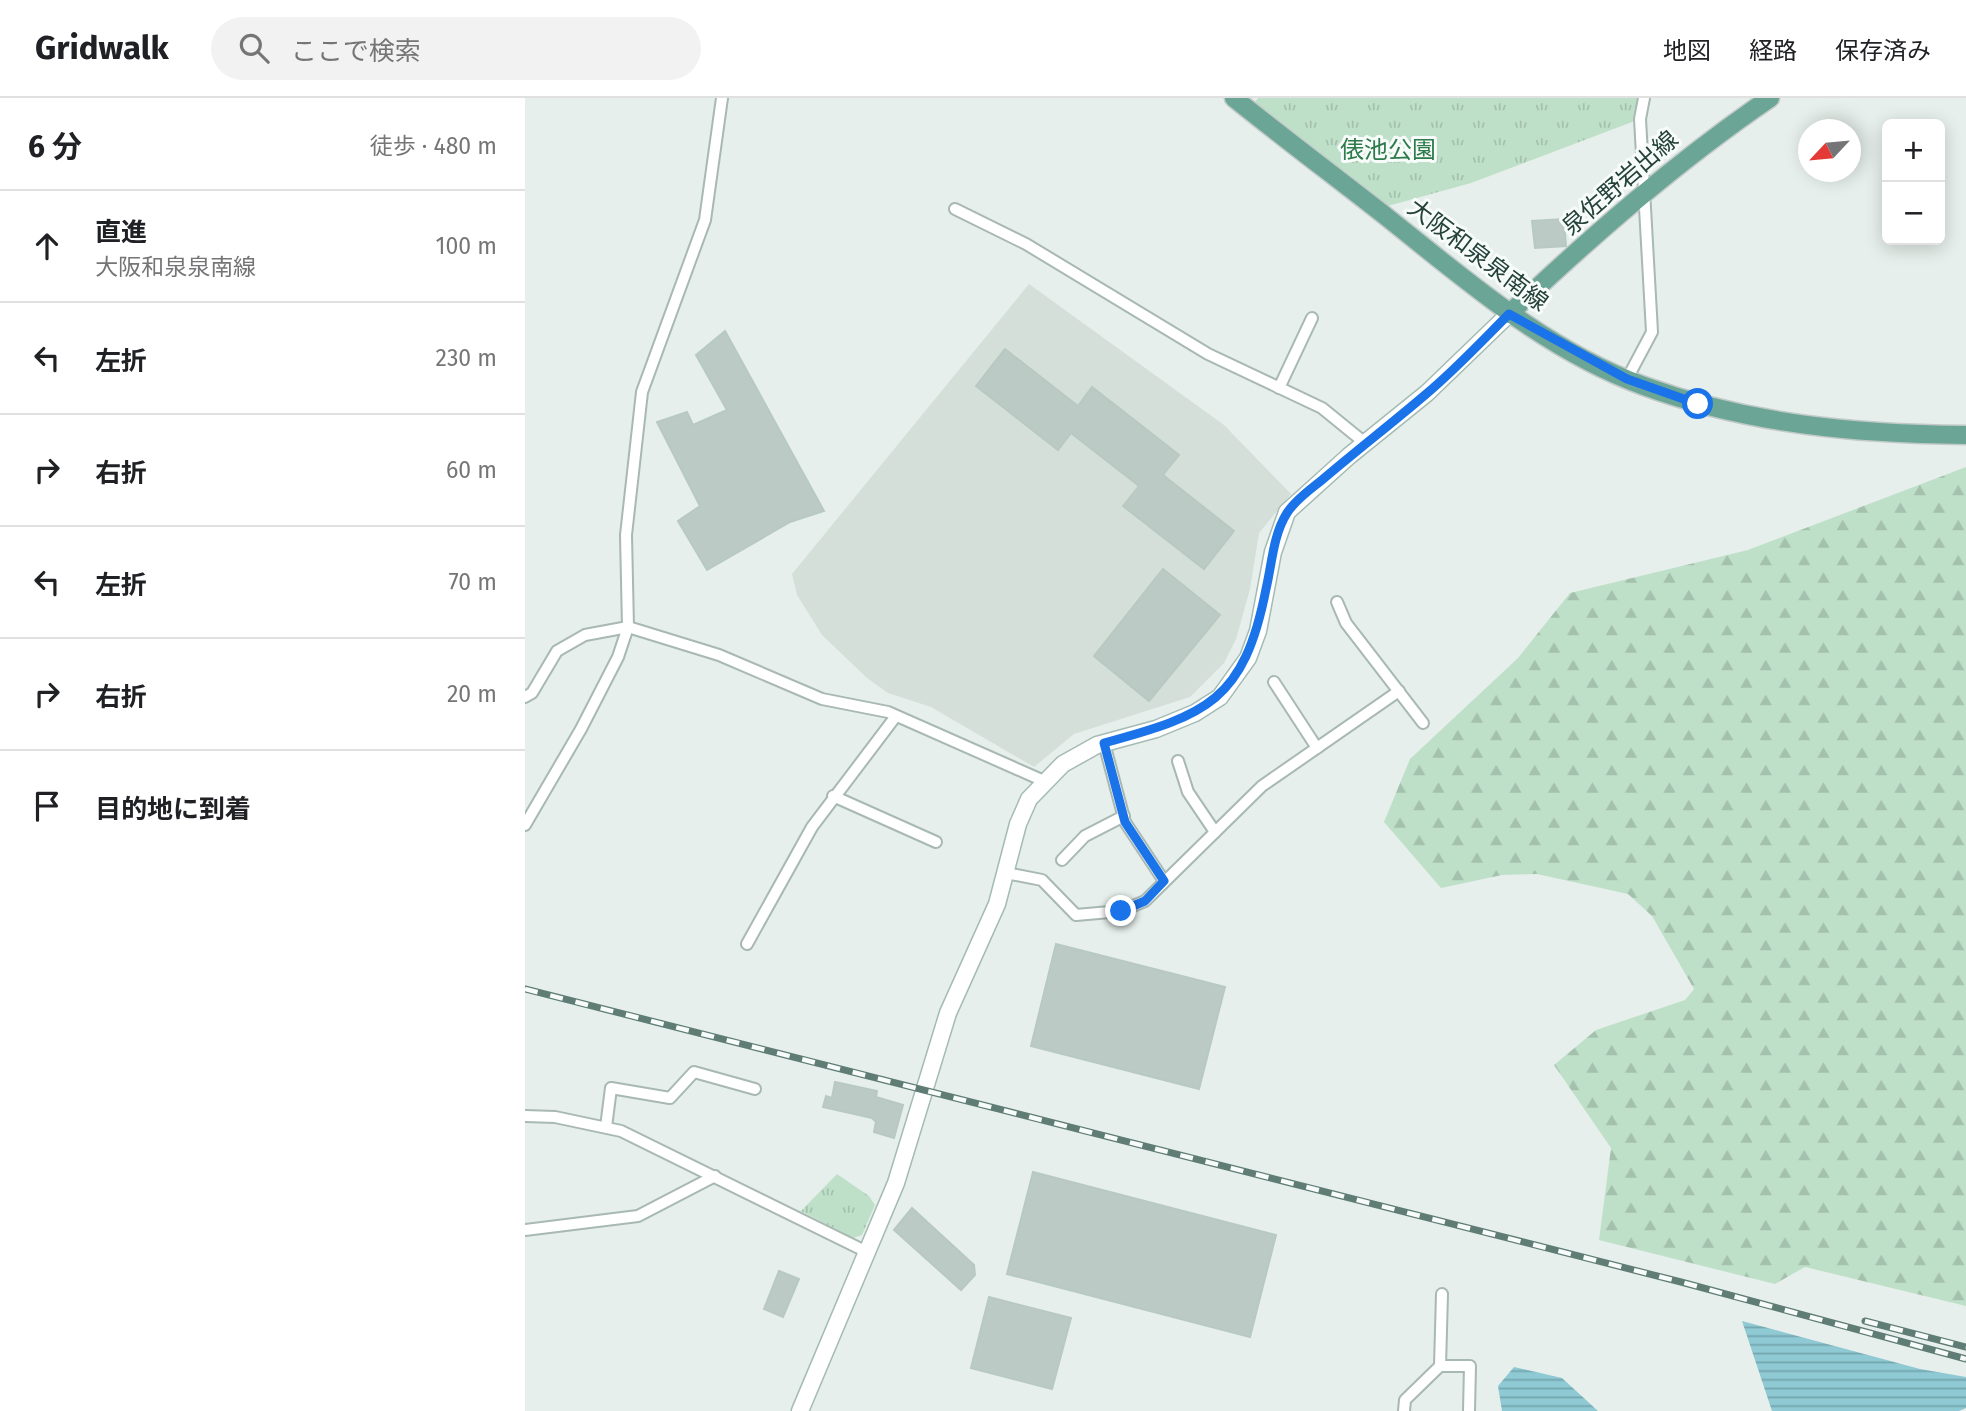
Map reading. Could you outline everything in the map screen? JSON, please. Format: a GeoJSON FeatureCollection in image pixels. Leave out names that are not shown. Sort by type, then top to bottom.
{"type":"FeatureCollection","features":[{"type":"Feature","properties":{"kind":"main road","name":"大阪和泉泉南線"},"geometry":{"type":"LineString","coordinates":[[1234,98],[1509,314],[1627,379],[1698,404],[1758,418],[1880,434],[1966,435]]}},
{"type":"Feature","properties":{"kind":"main road","name":"泉佐野岩出線"},"geometry":{"type":"LineString","coordinates":[[1509,314],[1644,192],[1704,143],[1770,98]]}},
{"type":"Feature","properties":{"kind":"street"},"geometry":{"type":"LineString","coordinates":[[525,825],[587,717],[618,657],[628,627],[626,534],[642,392],[705,220],[722,98]]}},
{"type":"Feature","properties":{"kind":"street"},"geometry":{"type":"LineString","coordinates":[[1627,379],[1652,332],[1640,119],[1643,98]]}},
{"type":"Feature","properties":{"kind":"street"},"geometry":{"type":"LineString","coordinates":[[955,209],[1026,244],[1127,308],[1207,354],[1322,408],[1365,443]]}},
{"type":"Feature","properties":{"kind":"street"},"geometry":{"type":"LineString","coordinates":[[800,1411],[896,1183],[949,1013],[997,904],[1018,824],[1029,799],[1063,764],[1104,743],[1156,729],[1195,713],[1220,697],[1248,658],[1258,631],[1272,552],[1287,512],[1427,393],[1509,314]]}},
{"type":"Feature","properties":{"kind":"street"},"geometry":{"type":"LineString","coordinates":[[1279,388],[1312,318]]}},
{"type":"Feature","properties":{"kind":"street"},"geometry":{"type":"LineString","coordinates":[[1338,602],[1346,623],[1423,723]]}},
{"type":"Feature","properties":{"kind":"street"},"geometry":{"type":"LineString","coordinates":[[525,697],[532,693],[557,651],[585,635],[628,627],[719,655],[822,699],[896,716],[1044,781]]}},
{"type":"Feature","properties":{"kind":"street"},"geometry":{"type":"LineString","coordinates":[[1274,682],[1317,748]]}},
{"type":"Feature","properties":{"kind":"street"},"geometry":{"type":"LineString","coordinates":[[1006,873],[1042,880],[1076,915],[1121,911],[1145,901],[1262,786],[1399,691]]}},
{"type":"Feature","properties":{"kind":"street"},"geometry":{"type":"LineString","coordinates":[[747,944],[812,827],[896,716]]}},
{"type":"Feature","properties":{"kind":"street"},"geometry":{"type":"LineString","coordinates":[[1104,743],[1124,816],[1164,881]]}},
{"type":"Feature","properties":{"kind":"street"},"geometry":{"type":"LineString","coordinates":[[1178,761],[1188,792],[1215,832]]}},
{"type":"Feature","properties":{"kind":"street"},"geometry":{"type":"LineString","coordinates":[[834,796],[936,842]]}},
{"type":"Feature","properties":{"kind":"street"},"geometry":{"type":"LineString","coordinates":[[1062,860],[1085,836],[1124,816]]}},
{"type":"Feature","properties":{"kind":"street"},"geometry":{"type":"LineString","coordinates":[[606,1127],[611,1087],[670,1098],[694,1072],[755,1089]]}},
{"type":"Feature","properties":{"kind":"street"},"geometry":{"type":"LineString","coordinates":[[525,1116],[555,1117],[621,1131],[867,1252]]}},
{"type":"Feature","properties":{"kind":"street"},"geometry":{"type":"LineString","coordinates":[[525,1230],[638,1216],[715,1175]]}},
{"type":"Feature","properties":{"kind":"street"},"geometry":{"type":"LineString","coordinates":[[1440,1366],[1442,1294]]}},
{"type":"Feature","properties":{"kind":"street"},"geometry":{"type":"LineString","coordinates":[[1404,1411],[1405,1400],[1440,1366],[1469,1366],[1469,1411]]}},
{"type":"Feature","properties":{"kind":"shaded area"},"geometry":{"type":"Polygon","coordinates":[[[1029,284],[1224,425],[1291,494],[1259,533],[1250,589],[1236,639],[1224,663],[1190,697],[1074,734],[1034,767],[931,707],[888,693],[867,678],[822,635],[797,595],[792,574],[1029,284]]]}},
{"type":"Feature","properties":{"kind":"green space","name":"俵池公園"},"geometry":{"type":"Polygon","coordinates":[[[1258,98],[1644,98],[1640,119],[1471,183],[1377,209],[1249,110],[1258,98]]]}},
{"type":"Feature","properties":{"kind":"green space"},"geometry":{"type":"Polygon","coordinates":[[[1966,467],[1966,1306],[1805,1267],[1775,1284],[1599,1240],[1611,1148],[1554,1065],[1596,1030],[1685,1000],[1694,989],[1652,916],[1628,894],[1537,874],[1502,875],[1441,888],[1384,822],[1410,759],[1518,658],[1570,593],[1748,550],[1966,467]]]}},
{"type":"Feature","properties":{"kind":"green space"},"geometry":{"type":"Polygon","coordinates":[[[837,1174],[869,1196],[875,1205],[862,1235],[853,1238],[801,1211],[837,1174]]]}},
{"type":"Feature","properties":{"kind":"water"},"geometry":{"type":"Polygon","coordinates":[[[1742,1321],[1920,1369],[1966,1377],[1966,1408],[1959,1411],[1772,1411],[1742,1321]]]}},
{"type":"Feature","properties":{"kind":"water"},"geometry":{"type":"Polygon","coordinates":[[[1514,1367],[1562,1378],[1598,1411],[1502,1411],[1498,1386],[1514,1367]]]}},
{"type":"Feature","properties":{"kind":"building"},"geometry":{"type":"Polygon","coordinates":[[[1564,219],[1566,246],[1535,248],[1532,221],[1564,219]]]}},
{"type":"Feature","properties":{"kind":"building"},"geometry":{"type":"Polygon","coordinates":[[[725,331],[824,511],[790,522],[707,570],[678,521],[700,506],[657,422],[687,412],[693,425],[727,410],[696,355],[725,331]]]}},
{"type":"Feature","properties":{"kind":"building"},"geometry":{"type":"Polygon","coordinates":[[[1005,349],[1078,406],[1092,387],[1179,455],[1163,475],[1234,531],[1204,569],[1123,506],[1139,486],[1071,433],[1058,450],[976,386],[1005,349]]]}},
{"type":"Feature","properties":{"kind":"building"},"geometry":{"type":"Polygon","coordinates":[[[1163,569],[1220,615],[1149,701],[1094,656],[1163,569]]]}},
{"type":"Feature","properties":{"kind":"building"},"geometry":{"type":"Polygon","coordinates":[[[1056,944],[1225,987],[1199,1089],[1031,1046],[1056,944]]]}},
{"type":"Feature","properties":{"kind":"building"},"geometry":{"type":"Polygon","coordinates":[[[835,1082],[877,1091],[876,1097],[903,1105],[894,1138],[874,1132],[876,1122],[872,1118],[823,1107],[826,1096],[832,1098],[835,1082]]]}},
{"type":"Feature","properties":{"kind":"building"},"geometry":{"type":"Polygon","coordinates":[[[1033,1172],[1276,1235],[1250,1337],[1007,1274],[1033,1172]]]}},
{"type":"Feature","properties":{"kind":"building"},"geometry":{"type":"Polygon","coordinates":[[[912,1208],[974,1265],[975,1275],[961,1290],[894,1230],[912,1208]]]}},
{"type":"Feature","properties":{"kind":"building"},"geometry":{"type":"Polygon","coordinates":[[[779,1271],[799,1279],[783,1317],[764,1309],[779,1271]]]}},
{"type":"Feature","properties":{"kind":"building"},"geometry":{"type":"Polygon","coordinates":[[[989,1297],[1071,1318],[1052,1389],[971,1368],[989,1297]]]}},
{"type":"Feature","properties":{"kind":"railway"},"geometry":{"type":"LineString","coordinates":[[525,989],[1681,1282],[1966,1359]]}},
{"type":"Feature","properties":{"kind":"railway"},"geometry":{"type":"LineString","coordinates":[[1865,1321],[1966,1347]]}},
{"type":"Feature","properties":{"kind":"route"},"geometry":{"type":"LineString","coordinates":[[1121,911],[1145,901],[1164,881],[1125,822],[1104,743],[1156,729],[1195,713],[1220,697],[1248,658],[1258,631],[1272,552],[1287,512],[1349,456],[1427,393],[1509,314],[1627,379],[1698,404]]}}]}
